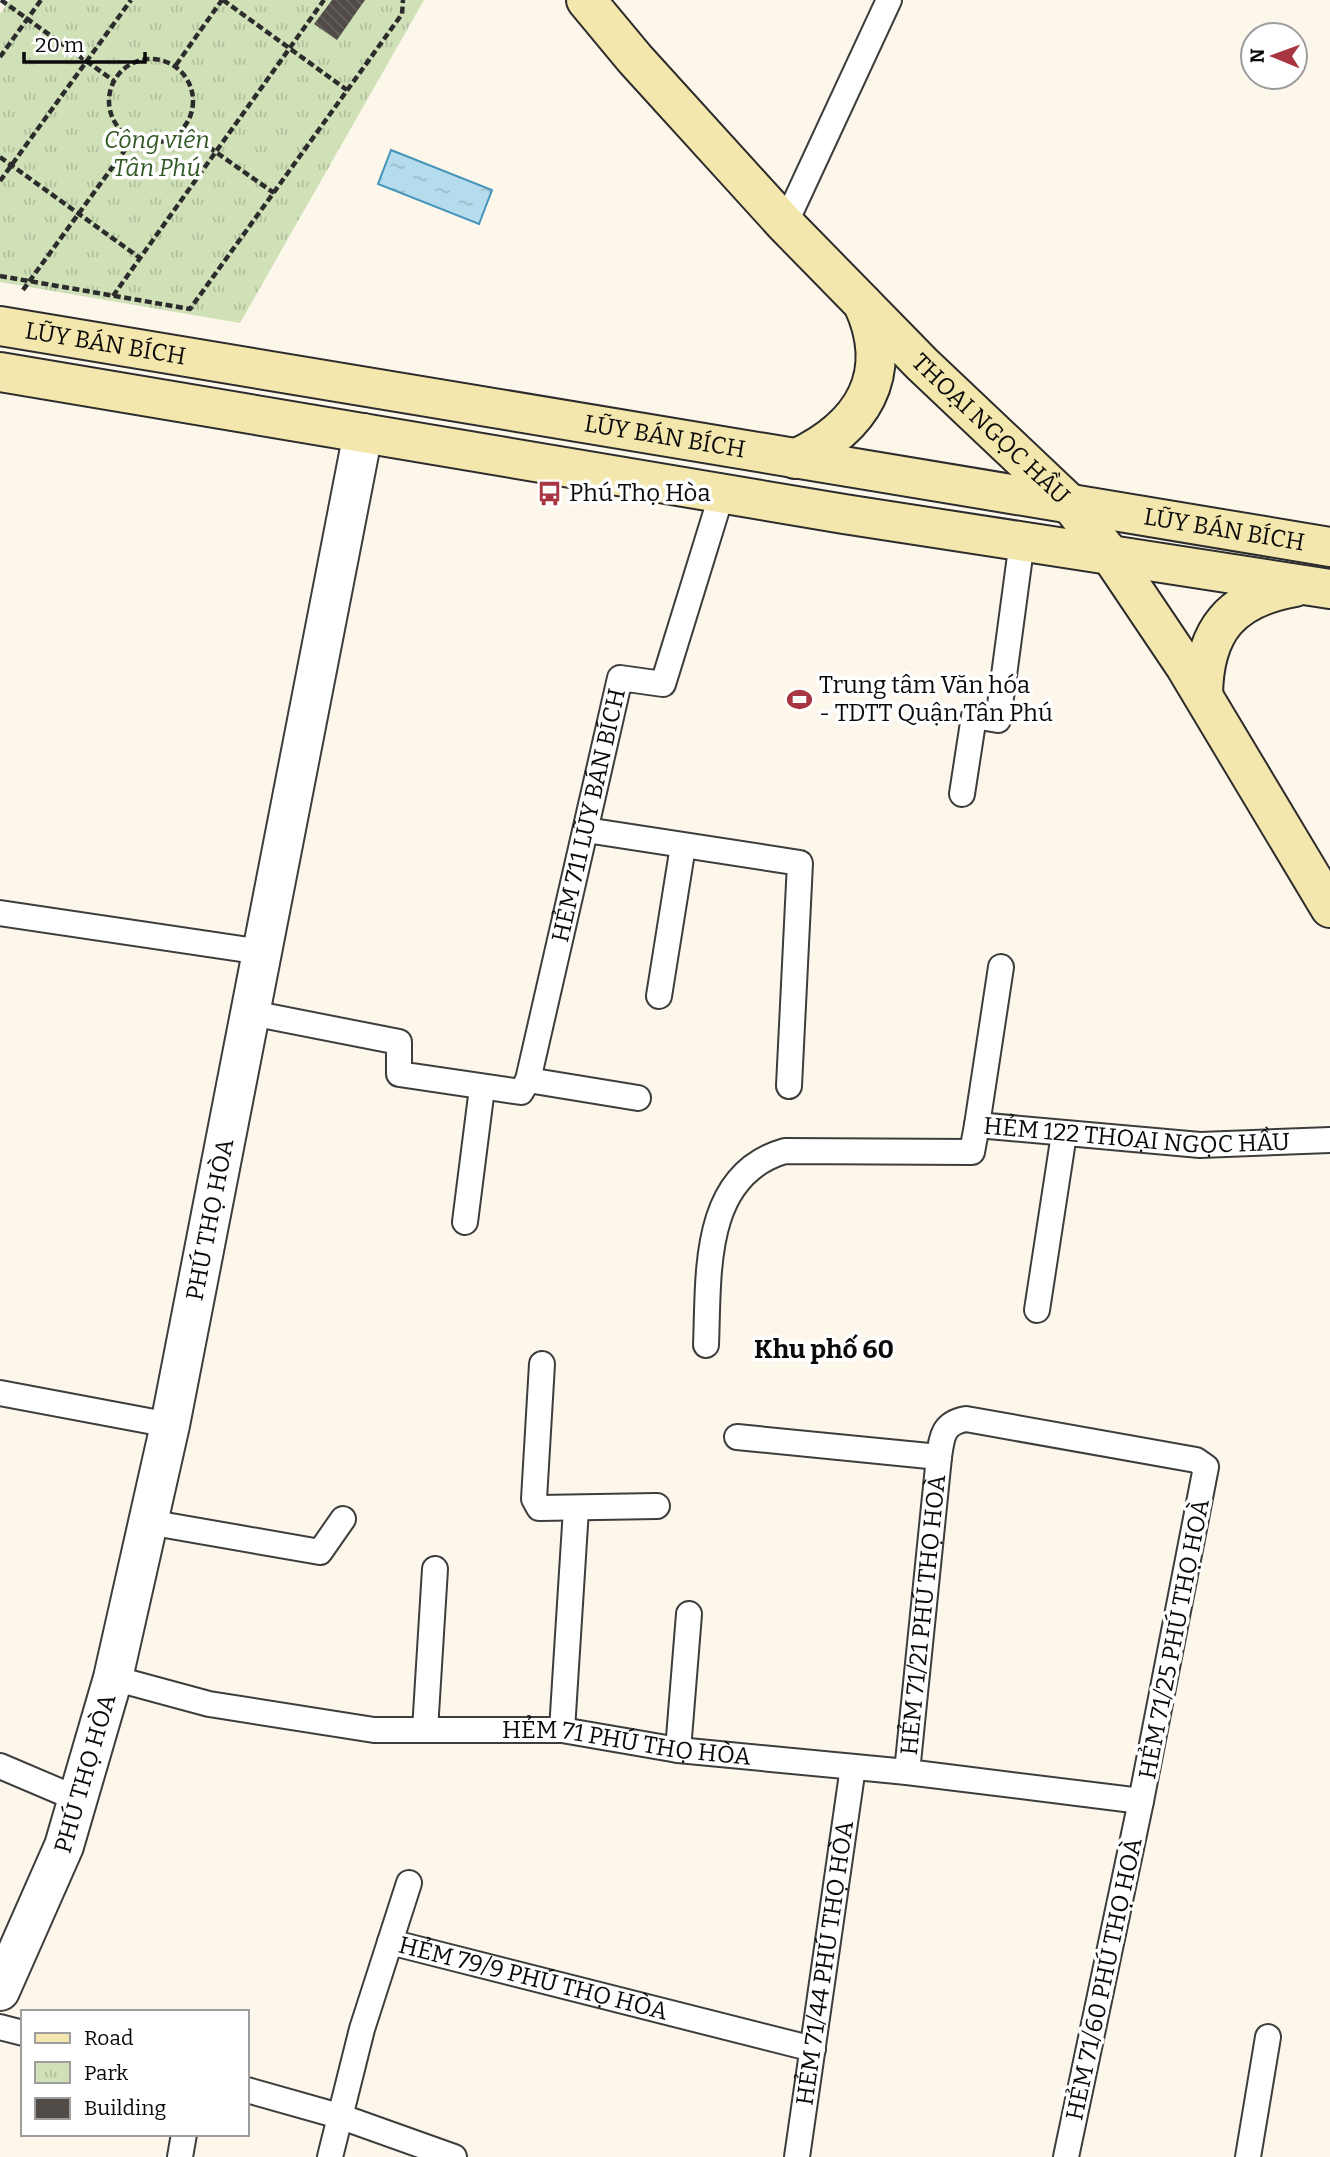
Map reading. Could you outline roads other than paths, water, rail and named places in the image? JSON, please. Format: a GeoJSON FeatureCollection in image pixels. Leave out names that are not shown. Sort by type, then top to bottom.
{"type":"FeatureCollection","features":[{"type":"Feature","properties":{"kind":"main road","name":"THOẠI NGỌC HẦU"},"geometry":{"type":"LineString","coordinates":[[586,0],[635,59],[785,224],[1071,505],[1111,555],[1203,695],[1330,908]]}},
{"type":"Feature","properties":{"kind":"main road"},"geometry":{"type":"LineString","coordinates":[[795,459],[839,433],[864,404],[872,378],[874,344],[871,324],[862,302]]}},
{"type":"Feature","properties":{"kind":"main road","name":"LŨY BÁN BÍCH"},"geometry":{"type":"LineString","coordinates":[[8,312],[795,459],[1330,547]]}},
{"type":"Feature","properties":{"kind":"main road","name":"LŨY BÁN BÍCH"},"geometry":{"type":"LineString","coordinates":[[0,372],[722,493],[1317,587]]}},
{"type":"Feature","properties":{"kind":"main road"},"geometry":{"type":"LineString","coordinates":[[1203,695],[1207,653],[1226,619],[1261,595],[1317,587]]}},
{"type":"Feature","properties":{"kind":"street","name":"PHÚ THỌ HÒA"},"geometry":{"type":"LineString","coordinates":[[0,1991],[64,1846],[80,1800],[113,1678],[170,1425],[363,433]]}},
{"type":"Feature","properties":{"kind":"lane"},"geometry":{"type":"LineString","coordinates":[[785,224],[889,0]]}},
{"type":"Feature","properties":{"kind":"lane","name":"HẺM 711 LŨY BÁN BÍCH"},"geometry":{"type":"LineString","coordinates":[[528,1080],[620,678],[663,684],[722,493]]}},
{"type":"Feature","properties":{"kind":"lane"},"geometry":{"type":"LineString","coordinates":[[961,794],[974,716],[998,720],[1022,541]]}},
{"type":"Feature","properties":{"kind":"lane"},"geometry":{"type":"LineString","coordinates":[[586,830],[800,863],[789,1086]]}},
{"type":"Feature","properties":{"kind":"lane"},"geometry":{"type":"LineString","coordinates":[[659,996],[683,845]]}},
{"type":"Feature","properties":{"kind":"lane"},"geometry":{"type":"LineString","coordinates":[[0,913],[262,952]]}},
{"type":"Feature","properties":{"kind":"lane","name":"HẺM 122 THOẠI NGỌC HẦU"},"geometry":{"type":"LineString","coordinates":[[1002,967],[977,1125],[1200,1145],[1330,1140]]}},
{"type":"Feature","properties":{"kind":"lane"},"geometry":{"type":"LineString","coordinates":[[251,1013],[399,1042],[399,1074],[521,1092],[528,1080],[638,1098]]}},
{"type":"Feature","properties":{"kind":"lane"},"geometry":{"type":"LineString","coordinates":[[464,1222],[482,1088]]}},
{"type":"Feature","properties":{"kind":"lane"},"geometry":{"type":"LineString","coordinates":[[706,1345],[711,1240],[728,1194],[765,1157],[785,1151],[972,1152],[977,1125]]}},
{"type":"Feature","properties":{"kind":"lane"},"geometry":{"type":"LineString","coordinates":[[1037,1310],[1064,1134]]}},
{"type":"Feature","properties":{"kind":"lane"},"geometry":{"type":"LineString","coordinates":[[542,1364],[534,1499],[540,1508],[657,1506]]}},
{"type":"Feature","properties":{"kind":"lane"},"geometry":{"type":"LineString","coordinates":[[0,1393],[170,1425]]}},
{"type":"Feature","properties":{"kind":"lane","name":"HẺM 71/21 PHÚ THỌ HOÀ"},"geometry":{"type":"LineString","coordinates":[[907,1772],[942,1432],[953,1421],[966,1419],[1196,1460],[1206,1467],[1206,1477]]}},
{"type":"Feature","properties":{"kind":"lane"},"geometry":{"type":"LineString","coordinates":[[737,1437],[939,1457]]}},
{"type":"Feature","properties":{"kind":"lane","name":"HẺM 71/25 PHÚ THỌ HOÀ"},"geometry":{"type":"LineString","coordinates":[[1141,1801],[1206,1477]]}},
{"type":"Feature","properties":{"kind":"lane"},"geometry":{"type":"LineString","coordinates":[[562,1730],[576,1509]]}},
{"type":"Feature","properties":{"kind":"lane"},"geometry":{"type":"LineString","coordinates":[[148,1522],[320,1552],[343,1519]]}},
{"type":"Feature","properties":{"kind":"lane"},"geometry":{"type":"LineString","coordinates":[[425,1730],[435,1569]]}},
{"type":"Feature","properties":{"kind":"lane"},"geometry":{"type":"LineString","coordinates":[[678,1750],[689,1614]]}},
{"type":"Feature","properties":{"kind":"lane","name":"HẺM 71 PHÚ THỌ HÒA"},"geometry":{"type":"LineString","coordinates":[[113,1678],[209,1704],[374,1730],[562,1730],[678,1750],[907,1772],[1141,1801]]}},
{"type":"Feature","properties":{"kind":"lane"},"geometry":{"type":"LineString","coordinates":[[0,1766],[80,1800]]}},
{"type":"Feature","properties":{"kind":"lane","name":"HẺM 71/44 PHÚ THỌ HÒA"},"geometry":{"type":"LineString","coordinates":[[797,2157],[853,1767]]}},
{"type":"Feature","properties":{"kind":"lane","name":"HẺM 71/60 PHÚ THỌ HOÀ"},"geometry":{"type":"LineString","coordinates":[[1066,2157],[1141,1801]]}},
{"type":"Feature","properties":{"kind":"lane"},"geometry":{"type":"LineString","coordinates":[[390,1942],[409,1883]]}},
{"type":"Feature","properties":{"kind":"lane","name":"HẺM 79/9 PHÚ THỌ HÒA"},"geometry":{"type":"LineString","coordinates":[[330,2157],[362,2029],[390,1942],[813,2049]]}},
{"type":"Feature","properties":{"kind":"lane"},"geometry":{"type":"LineString","coordinates":[[0,2027],[21,2032]]}},
{"type":"Feature","properties":{"kind":"lane"},"geometry":{"type":"LineString","coordinates":[[1248,2157],[1268,2037]]}},
{"type":"Feature","properties":{"kind":"lane"},"geometry":{"type":"LineString","coordinates":[[248,2090],[339,2116],[454,2157]]}},
{"type":"Feature","properties":{"kind":"lane"},"geometry":{"type":"LineString","coordinates":[[180,2157],[184,2136]]}},
{"type":"Feature","properties":{"kind":"water"},"geometry":{"type":"Polygon","coordinates":[[[391,150],[492,190],[479,224],[378,184],[391,150]]]}},
{"type":"Feature","properties":{"kind":"place","name":"Phú Thọ Hòa"},"geometry":{"type":"Point","coordinates":[549,493]}},
{"type":"Feature","properties":{"kind":"place","name":"Trung tâm Văn hóa - TDTT Quận Tân Phú"},"geometry":{"type":"Point","coordinates":[799,699]}},
{"type":"Feature","properties":{"kind":"district","name":"Khu phố 60"},"geometry":{"type":"Point","coordinates":[824,1349]}},
{"type":"Feature","properties":{"kind":"park label","name":"Công viên Tân Phú"},"geometry":{"type":"Point","coordinates":[157,154]}}]}
